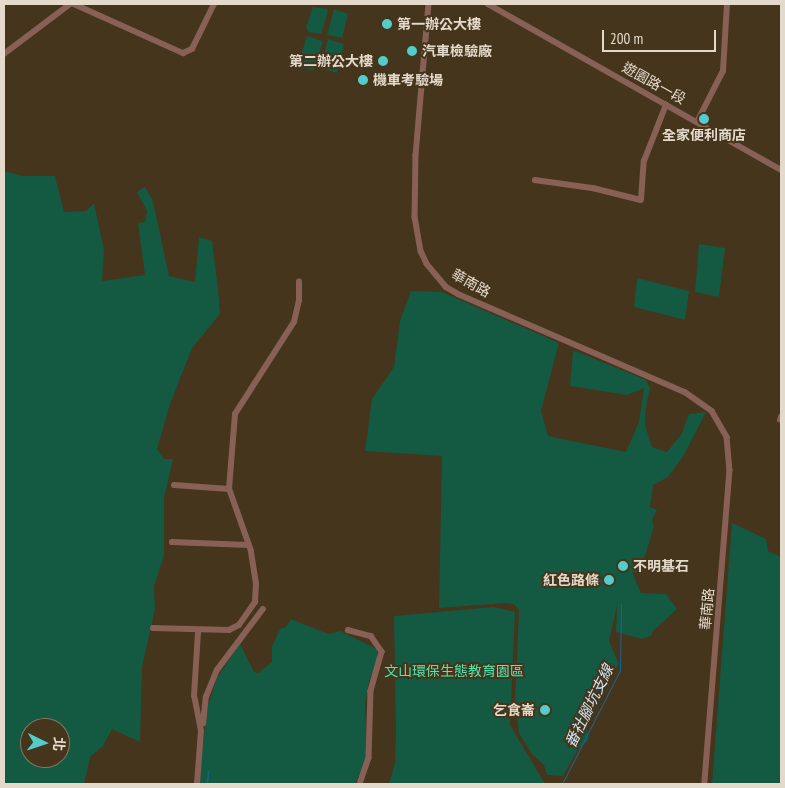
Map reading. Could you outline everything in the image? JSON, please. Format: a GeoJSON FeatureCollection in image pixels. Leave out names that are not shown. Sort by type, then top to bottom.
{"type":"FeatureCollection","features":[{"type":"Feature","properties":{"kind":"street"},"geometry":{"type":"LineString","coordinates":[[4,54],[70,4]]}},
{"type":"Feature","properties":{"kind":"street"},"geometry":{"type":"LineString","coordinates":[[74,4],[184,53],[192,50],[214,4]]}},
{"type":"Feature","properties":{"kind":"street","name":"華南路"},"geometry":{"type":"LineString","coordinates":[[429,4],[415,209],[416,234],[427,264],[446,286],[458,294],[694,397],[712,410],[727,437],[730,453],[705,784]]}},
{"type":"Feature","properties":{"kind":"street","name":"遊園路一段"},"geometry":{"type":"LineString","coordinates":[[488,4],[781,170]]}},
{"type":"Feature","properties":{"kind":"street"},"geometry":{"type":"LineString","coordinates":[[697,122],[722,71],[727,4]]}},
{"type":"Feature","properties":{"kind":"street"},"geometry":{"type":"LineString","coordinates":[[535,180],[593,188],[641,200],[644,161],[666,105]]}},
{"type":"Feature","properties":{"kind":"street"},"geometry":{"type":"LineString","coordinates":[[153,628],[198,632],[230,630],[251,611],[255,602],[256,584],[248,545],[228,489],[235,414],[294,322],[299,300],[299,282]]}},
{"type":"Feature","properties":{"kind":"street"},"geometry":{"type":"LineString","coordinates":[[174,484],[228,489]]}},
{"type":"Feature","properties":{"kind":"street"},"geometry":{"type":"LineString","coordinates":[[172,542],[248,545]]}},
{"type":"Feature","properties":{"kind":"street"},"geometry":{"type":"LineString","coordinates":[[197,784],[206,697],[217,670],[263,609]]}},
{"type":"Feature","properties":{"kind":"street"},"geometry":{"type":"LineString","coordinates":[[348,630],[371,636],[382,652],[371,691],[369,758],[360,784]]}},
{"type":"Feature","properties":{"kind":"street"},"geometry":{"type":"LineString","coordinates":[[198,632],[194,696],[201,731]]}},
{"type":"Feature","properties":{"kind":"green space"},"geometry":{"type":"Polygon","coordinates":[[[313,7],[327,9],[328,12],[321,34],[308,32],[306,27],[313,7]]]}},
{"type":"Feature","properties":{"kind":"green space"},"geometry":{"type":"Polygon","coordinates":[[[334,9],[348,14],[342,38],[327,35],[334,9]]]}},
{"type":"Feature","properties":{"kind":"green space"},"geometry":{"type":"Polygon","coordinates":[[[307,36],[323,41],[314,70],[300,68],[298,64],[307,36]]]}},
{"type":"Feature","properties":{"kind":"green space"},"geometry":{"type":"Polygon","coordinates":[[[328,39],[344,44],[337,73],[320,68],[328,39]]]}},
{"type":"Feature","properties":{"kind":"green space"},"geometry":{"type":"Polygon","coordinates":[[[4,171],[22,176],[55,176],[64,212],[86,211],[94,203],[104,250],[102,281],[145,275],[138,223],[145,222],[147,211],[137,192],[145,187],[153,201],[169,276],[195,282],[199,237],[212,241],[220,314],[192,348],[170,404],[157,449],[164,459],[173,459],[164,498],[164,556],[154,586],[155,610],[142,667],[140,742],[112,729],[103,746],[90,757],[84,784],[4,784],[4,171]]]}},
{"type":"Feature","properties":{"kind":"green space"},"geometry":{"type":"Polygon","coordinates":[[[699,244],[725,248],[719,297],[695,292],[699,244]]]}},
{"type":"Feature","properties":{"kind":"green space"},"geometry":{"type":"Polygon","coordinates":[[[637,278],[689,291],[685,320],[634,307],[637,278]]]}},
{"type":"Feature","properties":{"kind":"green space"},"geometry":{"type":"Polygon","coordinates":[[[411,291],[442,292],[559,343],[541,411],[548,436],[626,452],[639,422],[644,388],[627,395],[570,386],[573,350],[646,380],[650,389],[646,406],[645,425],[652,447],[667,452],[681,435],[689,414],[706,412],[684,455],[668,477],[653,485],[650,507],[657,510],[652,520],[654,526],[646,553],[637,572],[632,572],[641,593],[666,594],[677,609],[653,631],[651,636],[642,639],[616,632],[617,605],[609,641],[619,664],[610,676],[600,681],[601,699],[586,721],[589,740],[578,749],[563,776],[547,775],[544,765],[532,754],[519,733],[515,701],[519,610],[514,604],[504,603],[439,608],[442,456],[365,451],[372,399],[394,367],[400,321],[411,291]]]}},
{"type":"Feature","properties":{"kind":"green space"},"geometry":{"type":"Polygon","coordinates":[[[732,523],[766,539],[768,551],[781,557],[781,784],[712,784],[732,523]]]}},
{"type":"Feature","properties":{"kind":"green space","name":"文山環保生態教育園區"},"geometry":{"type":"Polygon","coordinates":[[[493,607],[515,612],[510,725],[545,784],[389,784],[395,763],[396,732],[394,616],[493,607]]]}},
{"type":"Feature","properties":{"kind":"green space"},"geometry":{"type":"Polygon","coordinates":[[[291,619],[328,634],[340,631],[377,649],[377,662],[369,681],[365,703],[367,759],[355,784],[198,784],[208,705],[217,678],[240,644],[254,672],[258,673],[272,662],[272,646],[280,629],[286,627],[291,619]]]}},
{"type":"Feature","properties":{"kind":"waterway","name":"番社腳坑支線"},"geometry":{"type":"LineString","coordinates":[[562,784],[620,670],[621,604]]}},
{"type":"Feature","properties":{"kind":"waterway"},"geometry":{"type":"LineString","coordinates":[[207,784],[208,771]]}},
{"type":"Feature","properties":{"kind":"place","name":"第一辦公大樓"},"geometry":{"type":"Point","coordinates":[387,24]}},
{"type":"Feature","properties":{"kind":"place","name":"汽車檢驗廠"},"geometry":{"type":"Point","coordinates":[412,51]}},
{"type":"Feature","properties":{"kind":"place","name":"第二辦公大樓"},"geometry":{"type":"Point","coordinates":[383,61]}},
{"type":"Feature","properties":{"kind":"place","name":"機車考驗場"},"geometry":{"type":"Point","coordinates":[363,80]}},
{"type":"Feature","properties":{"kind":"place","name":"全家便利商店"},"geometry":{"type":"Point","coordinates":[704,119]}},
{"type":"Feature","properties":{"kind":"place","name":"不明基石"},"geometry":{"type":"Point","coordinates":[623,566]}},
{"type":"Feature","properties":{"kind":"place","name":"紅色路條"},"geometry":{"type":"Point","coordinates":[609,580]}},
{"type":"Feature","properties":{"kind":"place","name":"乞食崙"},"geometry":{"type":"Point","coordinates":[545,710]}}]}
